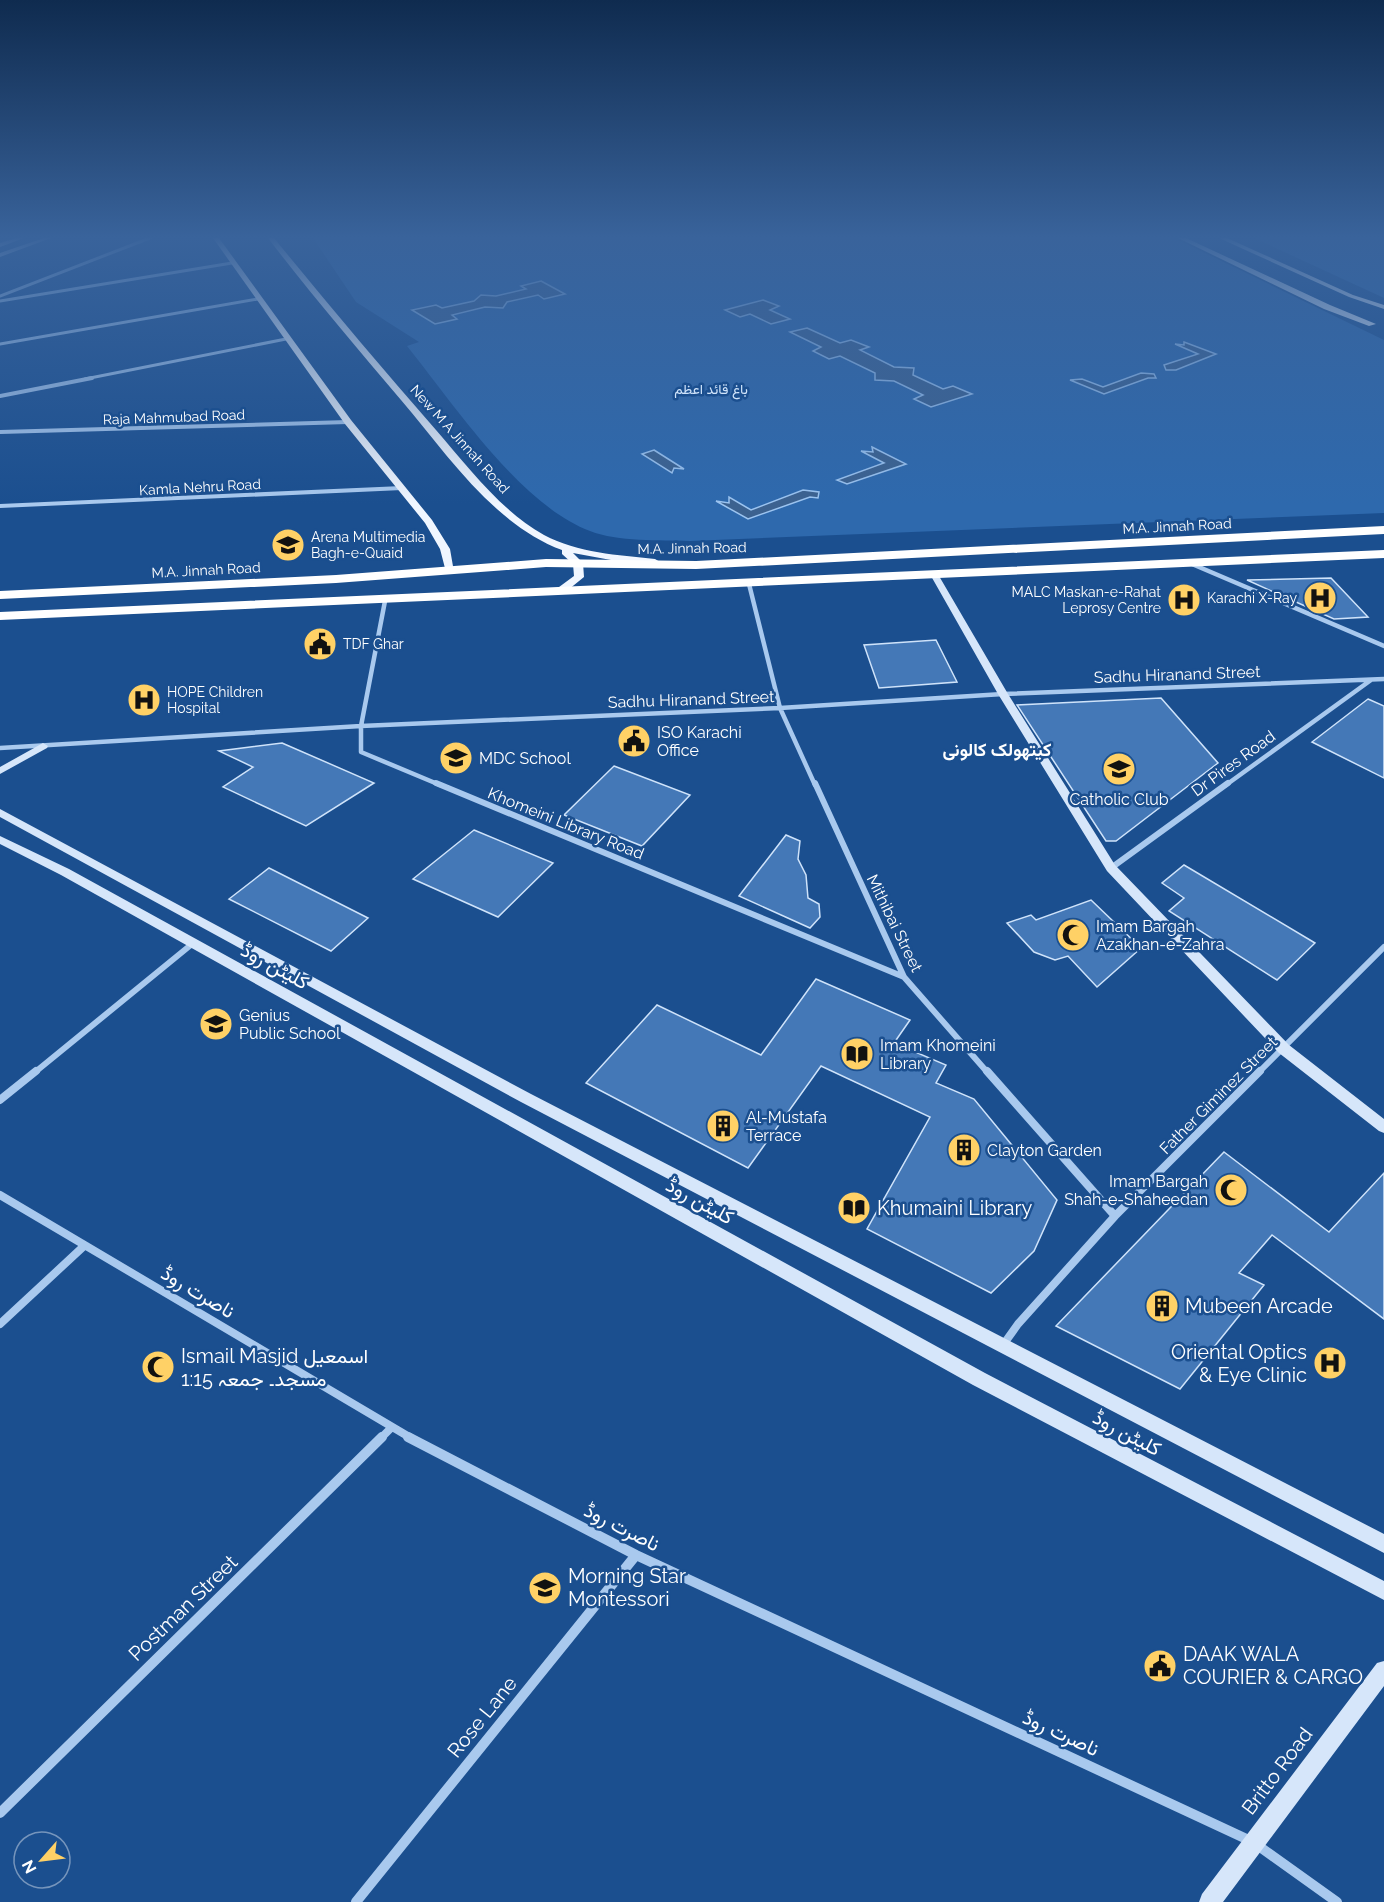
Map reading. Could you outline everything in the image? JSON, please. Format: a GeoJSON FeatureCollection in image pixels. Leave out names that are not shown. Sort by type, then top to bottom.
{"type":"FeatureCollection","features":[{"type":"Feature","properties":{"kind":"highway","name":"M.A. Jinnah Road"},"geometry":{"type":"LineString","coordinates":[[0,595],[336,579],[450,570],[579,570],[1384,530]]}},
{"type":"Feature","properties":{"kind":"highway"},"geometry":{"type":"LineString","coordinates":[[0,616],[385,601],[1384,554]]}},
{"type":"Feature","properties":{"kind":"main road"},"geometry":{"type":"LineString","coordinates":[[277,327],[348,422],[440,539],[450,570]]}},
{"type":"Feature","properties":{"kind":"main road","name":"New M A Jinnah Road"},"geometry":{"type":"LineString","coordinates":[[346,327],[473,478],[518,521],[554,543],[608,557],[685,565]]}},
{"type":"Feature","properties":{"kind":"main road"},"geometry":{"type":"LineString","coordinates":[[554,543],[579,570],[559,592]]}},
{"type":"Feature","properties":{"kind":"main road"},"geometry":{"type":"LineString","coordinates":[[935,576],[1003,694],[1112,868],[1284,1049],[1384,1127]]}},
{"type":"Feature","properties":{"kind":"main road"},"geometry":{"type":"LineString","coordinates":[[0,771],[43,746]]}},
{"type":"Feature","properties":{"kind":"main road","name":"کلیٹن روڈ"},"geometry":{"type":"LineString","coordinates":[[0,812],[526,1098],[1384,1544]]}},
{"type":"Feature","properties":{"kind":"main road","name":"کلیٹن روڈ"},"geometry":{"type":"LineString","coordinates":[[0,840],[65,872],[979,1379],[1384,1591]]}},
{"type":"Feature","properties":{"kind":"main road","name":"Britto Road"},"geometry":{"type":"LineString","coordinates":[[1210,1902],[1384,1670]]}},
{"type":"Feature","properties":{"kind":"street"},"geometry":{"type":"LineString","coordinates":[[0,344],[99,327]]}},
{"type":"Feature","properties":{"kind":"street"},"geometry":{"type":"LineString","coordinates":[[0,396],[286,339]]}},
{"type":"Feature","properties":{"kind":"street","name":"Raja Mahmubad Road"},"geometry":{"type":"LineString","coordinates":[[0,432],[348,422]]}},
{"type":"Feature","properties":{"kind":"street","name":"Kamla Nehru Road"},"geometry":{"type":"LineString","coordinates":[[0,506],[402,488]]}},
{"type":"Feature","properties":{"kind":"street"},"geometry":{"type":"LineString","coordinates":[[1189,563],[1384,646]]}},
{"type":"Feature","properties":{"kind":"street","name":"Mithibai Street"},"geometry":{"type":"LineString","coordinates":[[749,584],[780,708],[904,977],[1115,1216]]}},
{"type":"Feature","properties":{"kind":"street","name":"Khomeini Library Road"},"geometry":{"type":"LineString","coordinates":[[385,601],[361,726],[361,752],[904,977]]}},
{"type":"Feature","properties":{"kind":"street","name":"Sadhu Hiranand Street"},"geometry":{"type":"LineString","coordinates":[[0,748],[361,726],[780,708],[1003,694],[1384,679]]}},
{"type":"Feature","properties":{"kind":"street","name":"Dr Pires Road"},"geometry":{"type":"LineString","coordinates":[[1112,868],[1371,680]]}},
{"type":"Feature","properties":{"kind":"street"},"geometry":{"type":"LineString","coordinates":[[0,1100],[192,944]]}},
{"type":"Feature","properties":{"kind":"street","name":"Father Giminez Street"},"geometry":{"type":"LineString","coordinates":[[1003,1346],[1018,1324],[1115,1216],[1384,948]]}},
{"type":"Feature","properties":{"kind":"street","name":"ناصرت روڈ"},"geometry":{"type":"LineString","coordinates":[[0,1195],[391,1428],[636,1555],[1253,1842],[1337,1902]]}},
{"type":"Feature","properties":{"kind":"street"},"geometry":{"type":"LineString","coordinates":[[0,1324],[84,1246]]}},
{"type":"Feature","properties":{"kind":"street","name":"Postman Street"},"geometry":{"type":"LineString","coordinates":[[0,1812],[391,1428]]}},
{"type":"Feature","properties":{"kind":"street","name":"Rose Lane"},"geometry":{"type":"LineString","coordinates":[[356,1902],[636,1555]]}},
{"type":"Feature","properties":{"kind":"green space","name":"باغ قائد اعظم"},"geometry":{"type":"Polygon","coordinates":[[[395,327],[1357,327],[1384,340],[1384,513],[690,541],[639,540],[601,535],[564,518],[538,499],[513,476],[467,423],[407,346],[419,342],[395,327]]]}},
{"type":"Feature","properties":{"kind":"shaded area"},"geometry":{"type":"Polygon","coordinates":[[[807,328],[840,343],[851,340],[869,347],[860,350],[894,367],[914,368],[913,375],[943,389],[953,386],[972,394],[931,407],[914,399],[923,395],[894,381],[875,380],[875,373],[840,356],[829,359],[813,351],[821,347],[790,332],[807,328]]]}},
{"type":"Feature","properties":{"kind":"shaded area"},"geometry":{"type":"Polygon","coordinates":[[[1184,342],[1216,354],[1176,370],[1166,370],[1164,365],[1198,354],[1175,344],[1184,345],[1184,342]]]}},
{"type":"Feature","properties":{"kind":"shaded area"},"geometry":{"type":"Polygon","coordinates":[[[1141,373],[1154,374],[1156,378],[1148,378],[1104,394],[1070,380],[1082,379],[1103,387],[1141,373]]]}},
{"type":"Feature","properties":{"kind":"shaded area"},"geometry":{"type":"Polygon","coordinates":[[[872,447],[906,464],[847,484],[837,480],[884,463],[861,451],[873,452],[872,447]]]}},
{"type":"Feature","properties":{"kind":"shaded area"},"geometry":{"type":"Polygon","coordinates":[[[654,450],[684,469],[674,468],[672,473],[642,454],[654,450]]]}},
{"type":"Feature","properties":{"kind":"shaded area"},"geometry":{"type":"Polygon","coordinates":[[[803,490],[819,492],[818,498],[810,497],[748,519],[716,501],[729,503],[729,497],[751,510],[803,490]]]}},
{"type":"Feature","properties":{"kind":"building","name":"Karachi X-Ray"},"geometry":{"type":"Polygon","coordinates":[[[1331,578],[1368,617],[1334,619],[1247,580],[1331,578]]]}},
{"type":"Feature","properties":{"kind":"building"},"geometry":{"type":"Polygon","coordinates":[[[936,640],[957,682],[879,688],[864,645],[936,640]]]}},
{"type":"Feature","properties":{"kind":"building"},"geometry":{"type":"Polygon","coordinates":[[[1161,698],[1218,763],[1116,841],[1106,841],[1017,705],[1161,698]]]}},
{"type":"Feature","properties":{"kind":"building"},"geometry":{"type":"Polygon","coordinates":[[[1368,699],[1384,706],[1384,778],[1312,742],[1368,699]]]}},
{"type":"Feature","properties":{"kind":"building"},"geometry":{"type":"Polygon","coordinates":[[[282,743],[374,783],[306,826],[223,787],[253,767],[219,751],[282,743]]]}},
{"type":"Feature","properties":{"kind":"building"},"geometry":{"type":"Polygon","coordinates":[[[614,766],[690,795],[642,846],[564,815],[614,766]]]}},
{"type":"Feature","properties":{"kind":"building"},"geometry":{"type":"Polygon","coordinates":[[[474,830],[553,863],[498,917],[413,879],[474,830]]]}},
{"type":"Feature","properties":{"kind":"building"},"geometry":{"type":"Polygon","coordinates":[[[786,835],[800,841],[798,859],[806,875],[808,898],[819,904],[820,917],[810,928],[739,896],[786,835]]]}},
{"type":"Feature","properties":{"kind":"building"},"geometry":{"type":"Polygon","coordinates":[[[1184,865],[1315,943],[1277,980],[1169,911],[1184,898],[1162,883],[1184,865]]]}},
{"type":"Feature","properties":{"kind":"building"},"geometry":{"type":"Polygon","coordinates":[[[269,868],[368,918],[331,951],[229,899],[269,868]]]}},
{"type":"Feature","properties":{"kind":"building","name":"Imam Bargah Azakhan-e-Zahra"},"geometry":{"type":"Polygon","coordinates":[[[1091,900],[1141,948],[1097,987],[1068,956],[1055,960],[1034,952],[1007,923],[1031,915],[1036,920],[1091,900]]]}},
{"type":"Feature","properties":{"kind":"building"},"geometry":{"type":"Polygon","coordinates":[[[816,979],[910,1020],[894,1043],[946,1065],[936,1083],[974,1099],[1057,1200],[1034,1251],[991,1293],[867,1229],[930,1117],[821,1066],[748,1168],[586,1083],[657,1005],[761,1055],[816,979]]]}},
{"type":"Feature","properties":{"kind":"building"},"geometry":{"type":"Polygon","coordinates":[[[1224,1152],[1329,1232],[1384,1173],[1384,1319],[1272,1235],[1239,1273],[1264,1285],[1180,1389],[1056,1326],[1224,1152]]]}},
{"type":"Feature","properties":{"kind":"place","name":"Arena Multimedia Bagh-e-Quaid"},"geometry":{"type":"Point","coordinates":[288,545]}},
{"type":"Feature","properties":{"kind":"place","name":"Karachi X-Ray"},"geometry":{"type":"Point","coordinates":[1320,598]}},
{"type":"Feature","properties":{"kind":"place","name":"MALC Maskan-e-Rahat Leprosy Centre"},"geometry":{"type":"Point","coordinates":[1184,600]}},
{"type":"Feature","properties":{"kind":"place","name":"TDF Ghar"},"geometry":{"type":"Point","coordinates":[320,644]}},
{"type":"Feature","properties":{"kind":"place","name":"HOPE Children Hospital"},"geometry":{"type":"Point","coordinates":[144,700]}},
{"type":"Feature","properties":{"kind":"place","name":"ISO Karachi Office"},"geometry":{"type":"Point","coordinates":[634,741]}},
{"type":"Feature","properties":{"kind":"place","name":"MDC School"},"geometry":{"type":"Point","coordinates":[456,758]}},
{"type":"Feature","properties":{"kind":"place","name":"Catholic Club"},"geometry":{"type":"Point","coordinates":[1119,769]}},
{"type":"Feature","properties":{"kind":"place","name":"Imam Bargah Azakhan-e-Zahra"},"geometry":{"type":"Point","coordinates":[1073,935]}},
{"type":"Feature","properties":{"kind":"place","name":"Genius Public School"},"geometry":{"type":"Point","coordinates":[216,1024]}},
{"type":"Feature","properties":{"kind":"place","name":"Imam Khomeini Library"},"geometry":{"type":"Point","coordinates":[857,1054]}},
{"type":"Feature","properties":{"kind":"place","name":"Al-Mustafa Terrace"},"geometry":{"type":"Point","coordinates":[723,1126]}},
{"type":"Feature","properties":{"kind":"place","name":"Clayton Garden"},"geometry":{"type":"Point","coordinates":[964,1150]}},
{"type":"Feature","properties":{"kind":"place","name":"Imam Bargah Shah-e-Shaheedan"},"geometry":{"type":"Point","coordinates":[1231,1190]}},
{"type":"Feature","properties":{"kind":"place","name":"Khumaini Library"},"geometry":{"type":"Point","coordinates":[854,1208]}},
{"type":"Feature","properties":{"kind":"place","name":"Mubeen Arcade"},"geometry":{"type":"Point","coordinates":[1162,1306]}},
{"type":"Feature","properties":{"kind":"place","name":"Oriental Optics & Eye Clinic"},"geometry":{"type":"Point","coordinates":[1330,1363]}},
{"type":"Feature","properties":{"kind":"place","name":"Ismail Masjid اسمعیل مسجد۔ جمعہ 1:15"},"geometry":{"type":"Point","coordinates":[158,1367]}},
{"type":"Feature","properties":{"kind":"place","name":"Morning Star Montessori"},"geometry":{"type":"Point","coordinates":[545,1588]}},
{"type":"Feature","properties":{"kind":"place","name":"DAAK WALA COURIER & CARGO"},"geometry":{"type":"Point","coordinates":[1160,1666]}},
{"type":"Feature","properties":{"kind":"district","name":"کیتھولک کالونی"},"geometry":{"type":"Point","coordinates":[997,750]}}]}
